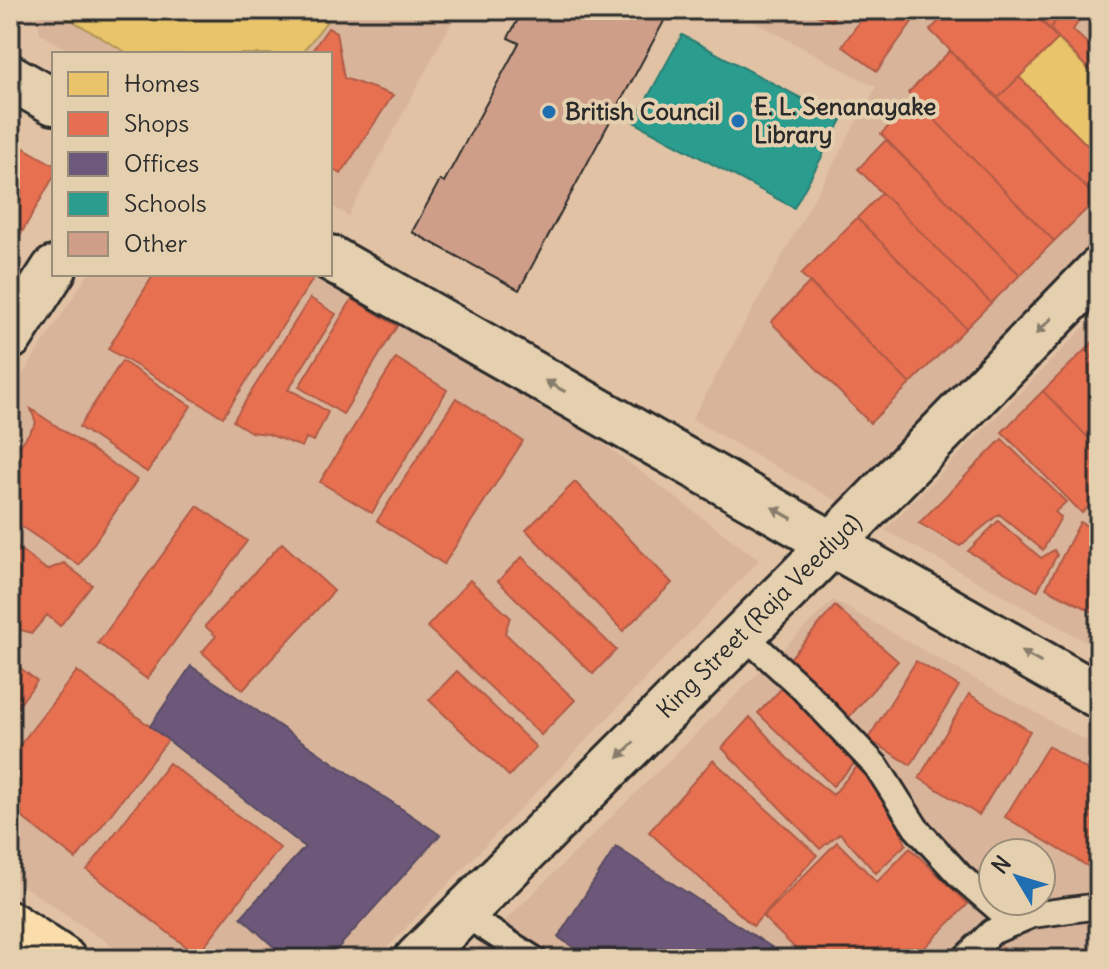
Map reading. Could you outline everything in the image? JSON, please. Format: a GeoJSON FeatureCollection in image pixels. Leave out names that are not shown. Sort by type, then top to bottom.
{"type":"FeatureCollection","features":[{"type":"Feature","properties":{"kind":"main road"},"geometry":{"type":"LineString","coordinates":[[10,924],[63,959]]}},
{"type":"Feature","properties":{"kind":"street"},"geometry":{"type":"LineString","coordinates":[[10,77],[52,101]]}},
{"type":"Feature","properties":{"kind":"street"},"geometry":{"type":"LineString","coordinates":[[332,259],[1099,696]]}},
{"type":"Feature","properties":{"kind":"street","name":"King Street (Raja Veediya)"},"geometry":{"type":"LineString","coordinates":[[417,959],[743,634],[1099,270]]}},
{"type":"Feature","properties":{"kind":"street"},"geometry":{"type":"LineString","coordinates":[[10,337],[52,272]]}},
{"type":"Feature","properties":{"kind":"lane"},"geometry":{"type":"LineString","coordinates":[[743,634],[802,688],[877,767],[916,828],[960,876],[1014,923]]}},
{"type":"Feature","properties":{"kind":"lane"},"geometry":{"type":"LineString","coordinates":[[964,959],[992,932],[1032,915],[1099,906]]}},
{"type":"Feature","properties":{"kind":"lane"},"geometry":{"type":"LineString","coordinates":[[462,913],[534,959]]}},
{"type":"Feature","properties":{"kind":"shaded area"},"geometry":{"type":"Polygon","coordinates":[[[37,10],[458,10],[348,216],[332,206],[332,52],[71,52],[40,33],[37,10]]]}},
{"type":"Feature","properties":{"kind":"shaded area"},"geometry":{"type":"Polygon","coordinates":[[[733,10],[1099,10],[1099,246],[842,504],[692,419],[876,87],[733,10]]]}},
{"type":"Feature","properties":{"kind":"shaded area"},"geometry":{"type":"Polygon","coordinates":[[[332,275],[514,377],[759,560],[376,959],[132,959],[10,877],[10,394],[87,276],[332,275]]]}},
{"type":"Feature","properties":{"kind":"shaded area"},"geometry":{"type":"Polygon","coordinates":[[[1099,312],[1099,649],[885,530],[1099,312]]]}},
{"type":"Feature","properties":{"kind":"shaded area"},"geometry":{"type":"Polygon","coordinates":[[[833,600],[1099,748],[1099,959],[466,959],[833,600]]]}},
{"type":"Feature","properties":{"kind":"building: Homes"},"geometry":{"type":"Polygon","coordinates":[[[63,10],[307,10],[327,21],[303,52],[126,52],[61,14],[63,10]]]}},
{"type":"Feature","properties":{"kind":"building: Homes"},"geometry":{"type":"Polygon","coordinates":[[[1058,39],[1099,80],[1099,157],[1019,77],[1058,39]]]}},
{"type":"Feature","properties":{"kind":"building: Shops"},"geometry":{"type":"Polygon","coordinates":[[[10,10],[22,10],[10,31],[10,10]]]}},
{"type":"Feature","properties":{"kind":"building: Shops"},"geometry":{"type":"Polygon","coordinates":[[[804,10],[836,10],[832,21],[804,10]]]}},
{"type":"Feature","properties":{"kind":"building: Shops"},"geometry":{"type":"Polygon","coordinates":[[[868,10],[901,10],[914,19],[877,71],[842,46],[868,10]]]}},
{"type":"Feature","properties":{"kind":"building: Shops"},"geometry":{"type":"Polygon","coordinates":[[[950,10],[1031,10],[1058,39],[998,98],[930,30],[950,10]]]}},
{"type":"Feature","properties":{"kind":"building: Shops"},"geometry":{"type":"Polygon","coordinates":[[[1031,10],[1063,10],[1050,29],[1031,10]]]}},
{"type":"Feature","properties":{"kind":"building: Shops"},"geometry":{"type":"Polygon","coordinates":[[[1063,10],[1086,10],[1073,30],[1092,48],[1099,42],[1099,80],[1050,29],[1063,10]]]}},
{"type":"Feature","properties":{"kind":"building: Shops"},"geometry":{"type":"Polygon","coordinates":[[[328,28],[336,32],[344,78],[393,95],[341,174],[332,168],[332,52],[311,52],[328,28]]]}},
{"type":"Feature","properties":{"kind":"building: Shops"},"geometry":{"type":"Polygon","coordinates":[[[950,51],[1097,199],[1054,241],[908,93],[950,51]]]}},
{"type":"Feature","properties":{"kind":"building: Shops"},"geometry":{"type":"Polygon","coordinates":[[[1019,77],[1099,157],[1097,199],[998,98],[1019,77]]]}},
{"type":"Feature","properties":{"kind":"building: Shops"},"geometry":{"type":"Polygon","coordinates":[[[915,100],[1054,241],[1020,275],[881,134],[915,100]]]}},
{"type":"Feature","properties":{"kind":"building: Shops"},"geometry":{"type":"Polygon","coordinates":[[[10,140],[52,164],[52,180],[21,234],[10,228],[10,140]]]}},
{"type":"Feature","properties":{"kind":"building: Shops"},"geometry":{"type":"Polygon","coordinates":[[[886,140],[1020,275],[991,303],[858,169],[886,140]]]}},
{"type":"Feature","properties":{"kind":"building: Shops"},"geometry":{"type":"Polygon","coordinates":[[[882,193],[991,303],[966,328],[857,218],[882,193]]]}},
{"type":"Feature","properties":{"kind":"building: Shops"},"geometry":{"type":"Polygon","coordinates":[[[857,218],[966,328],[910,384],[801,274],[857,218]]]}},
{"type":"Feature","properties":{"kind":"building: Shops"},"geometry":{"type":"Polygon","coordinates":[[[153,276],[308,276],[313,279],[223,417],[108,349],[153,276]]]}},
{"type":"Feature","properties":{"kind":"building: Shops"},"geometry":{"type":"Polygon","coordinates":[[[810,282],[910,384],[870,423],[771,322],[810,282]]]}},
{"type":"Feature","properties":{"kind":"building: Shops"},"geometry":{"type":"Polygon","coordinates":[[[310,298],[336,314],[288,390],[328,412],[314,441],[306,438],[302,447],[268,434],[251,432],[233,421],[310,298]]]}},
{"type":"Feature","properties":{"kind":"building: Shops"},"geometry":{"type":"Polygon","coordinates":[[[352,299],[397,326],[343,414],[299,387],[352,299]]]}},
{"type":"Feature","properties":{"kind":"building: Shops"},"geometry":{"type":"Polygon","coordinates":[[[1099,336],[1099,364],[1085,350],[1099,336]]]}},
{"type":"Feature","properties":{"kind":"building: Shops"},"geometry":{"type":"Polygon","coordinates":[[[1085,350],[1099,364],[1099,449],[1043,391],[1085,350]]]}},
{"type":"Feature","properties":{"kind":"building: Shops"},"geometry":{"type":"Polygon","coordinates":[[[396,358],[447,390],[372,513],[320,482],[396,358]]]}},
{"type":"Feature","properties":{"kind":"building: Shops"},"geometry":{"type":"Polygon","coordinates":[[[122,361],[191,406],[147,472],[79,427],[122,361]]]}},
{"type":"Feature","properties":{"kind":"building: Shops"},"geometry":{"type":"Polygon","coordinates":[[[1043,391],[1099,449],[1099,496],[1082,513],[1002,432],[1043,391]]]}},
{"type":"Feature","properties":{"kind":"building: Shops"},"geometry":{"type":"Polygon","coordinates":[[[456,398],[523,441],[444,564],[377,521],[456,398]]]}},
{"type":"Feature","properties":{"kind":"building: Shops"},"geometry":{"type":"Polygon","coordinates":[[[31,409],[137,480],[79,565],[16,523],[10,527],[10,460],[36,423],[31,409]]]}},
{"type":"Feature","properties":{"kind":"building: Shops"},"geometry":{"type":"Polygon","coordinates":[[[1002,439],[1066,502],[1055,512],[1061,517],[1043,550],[999,514],[960,546],[919,523],[1002,439]]]}},
{"type":"Feature","properties":{"kind":"building: Shops"},"geometry":{"type":"Polygon","coordinates":[[[575,482],[672,583],[623,631],[526,530],[575,482]]]}},
{"type":"Feature","properties":{"kind":"building: Shops"},"geometry":{"type":"Polygon","coordinates":[[[198,506],[247,541],[147,679],[98,643],[198,506]]]}},
{"type":"Feature","properties":{"kind":"building: Shops"},"geometry":{"type":"Polygon","coordinates":[[[998,521],[1041,558],[1054,550],[1057,555],[1037,591],[968,551],[998,521]]]}},
{"type":"Feature","properties":{"kind":"building: Shops"},"geometry":{"type":"Polygon","coordinates":[[[1080,522],[1099,532],[1099,615],[1046,588],[1080,522]]]}},
{"type":"Feature","properties":{"kind":"building: Shops"},"geometry":{"type":"Polygon","coordinates":[[[10,542],[47,570],[64,563],[92,585],[60,626],[47,615],[32,633],[10,627],[10,542]]]}},
{"type":"Feature","properties":{"kind":"building: Shops"},"geometry":{"type":"Polygon","coordinates":[[[282,543],[334,591],[243,690],[202,652],[216,636],[205,626],[282,543]]]}},
{"type":"Feature","properties":{"kind":"building: Shops"},"geometry":{"type":"Polygon","coordinates":[[[522,557],[616,650],[593,674],[498,581],[522,557]]]}},
{"type":"Feature","properties":{"kind":"building: Shops"},"geometry":{"type":"Polygon","coordinates":[[[470,580],[510,617],[505,633],[575,700],[541,735],[427,627],[470,580]]]}},
{"type":"Feature","properties":{"kind":"building: Shops"},"geometry":{"type":"Polygon","coordinates":[[[835,606],[898,661],[849,717],[786,663],[835,606]]]}},
{"type":"Feature","properties":{"kind":"building: Shops"},"geometry":{"type":"Polygon","coordinates":[[[10,660],[37,681],[10,717],[10,660]]]}},
{"type":"Feature","properties":{"kind":"building: Shops"},"geometry":{"type":"Polygon","coordinates":[[[916,661],[959,686],[911,765],[868,739],[916,661]]]}},
{"type":"Feature","properties":{"kind":"building: Shops"},"geometry":{"type":"Polygon","coordinates":[[[77,671],[168,740],[76,859],[10,808],[10,758],[77,671]]]}},
{"type":"Feature","properties":{"kind":"building: Shops"},"geometry":{"type":"Polygon","coordinates":[[[457,671],[536,747],[509,776],[429,700],[457,671]]]}},
{"type":"Feature","properties":{"kind":"building: Shops"},"geometry":{"type":"Polygon","coordinates":[[[783,687],[858,760],[833,786],[758,713],[783,687]]]}},
{"type":"Feature","properties":{"kind":"building: Shops"},"geometry":{"type":"Polygon","coordinates":[[[969,694],[1030,731],[979,815],[919,778],[969,694]]]}},
{"type":"Feature","properties":{"kind":"building: Shops"},"geometry":{"type":"Polygon","coordinates":[[[750,717],[787,758],[833,795],[859,764],[886,799],[906,844],[876,873],[840,833],[820,849],[722,748],[750,717]]]}},
{"type":"Feature","properties":{"kind":"building: Shops"},"geometry":{"type":"Polygon","coordinates":[[[1048,746],[1099,777],[1099,873],[1057,848],[1057,837],[1039,837],[1005,817],[1048,746]]]}},
{"type":"Feature","properties":{"kind":"building: Shops"},"geometry":{"type":"Polygon","coordinates":[[[713,760],[817,855],[753,926],[649,832],[713,760]]]}},
{"type":"Feature","properties":{"kind":"building: Shops"},"geometry":{"type":"Polygon","coordinates":[[[169,763],[280,848],[197,955],[87,870],[169,763]]]}},
{"type":"Feature","properties":{"kind":"building: Shops"},"geometry":{"type":"Polygon","coordinates":[[[837,842],[877,882],[910,848],[968,904],[913,959],[806,959],[763,917],[837,842]]]}},
{"type":"Feature","properties":{"kind":"building: Shops"},"geometry":{"type":"Polygon","coordinates":[[[1002,947],[1014,959],[990,959],[1002,947]]]}},
{"type":"Feature","properties":{"kind":"building: Offices"},"geometry":{"type":"Polygon","coordinates":[[[191,666],[440,835],[328,959],[287,959],[241,917],[305,847],[150,726],[191,666]]]}},
{"type":"Feature","properties":{"kind":"building: Offices"},"geometry":{"type":"Polygon","coordinates":[[[616,847],[773,948],[766,959],[591,959],[558,937],[616,847]]]}},
{"type":"Feature","properties":{"kind":"building: Schools","name":"E. L. Senanayake Library"},"geometry":{"type":"Polygon","coordinates":[[[682,35],[842,120],[794,208],[634,122],[682,35]]]}},
{"type":"Feature","properties":{"kind":"building: Other","name":"British Council"},"geometry":{"type":"Polygon","coordinates":[[[523,10],[670,10],[519,290],[412,232],[440,180],[444,182],[519,43],[508,38],[523,10]]]}},
{"type":"Feature","properties":{"kind":"place","name":"British Council"},"geometry":{"type":"Point","coordinates":[549,112]}},
{"type":"Feature","properties":{"kind":"place","name":"E. L. Senanayake Library"},"geometry":{"type":"Point","coordinates":[738,121]}}]}
